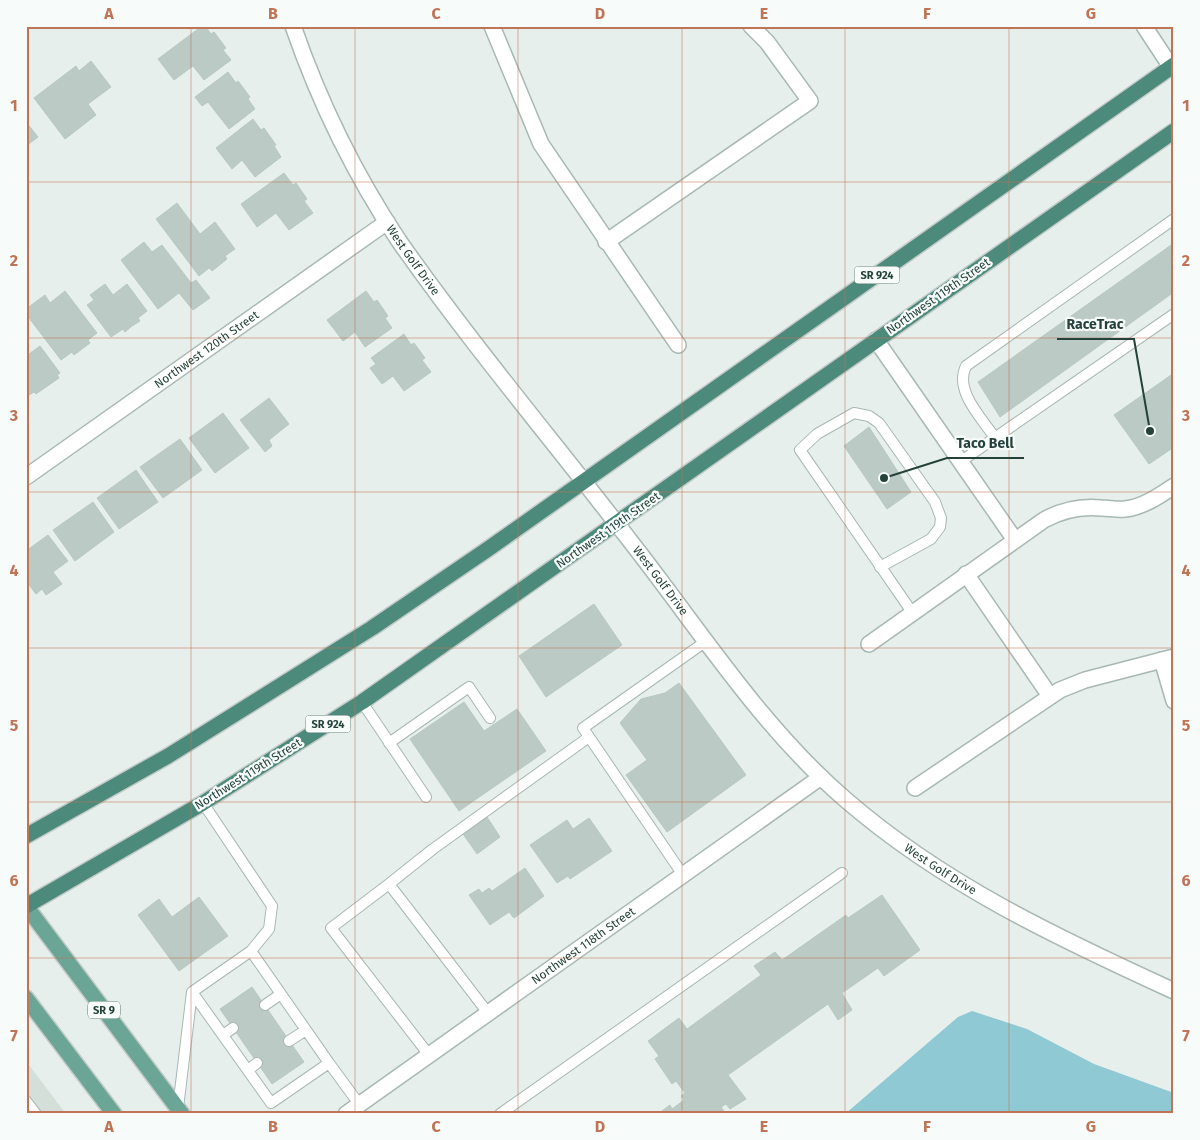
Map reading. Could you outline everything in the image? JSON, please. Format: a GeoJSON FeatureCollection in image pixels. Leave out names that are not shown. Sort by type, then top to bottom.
{"type":"FeatureCollection","features":[{"type":"Feature","properties":{"kind":"highway","name":"SR 924"},"geometry":{"type":"LineString","coordinates":[[26,836],[140,773],[372,628],[1173,68]]}},
{"type":"Feature","properties":{"kind":"highway","name":"Northwest 119th Street"},"geometry":{"type":"LineString","coordinates":[[26,906],[203,803],[362,702],[1174,131]]}},
{"type":"Feature","properties":{"kind":"main road","name":"SR 9"},"geometry":{"type":"LineString","coordinates":[[26,906],[180,1111]]}},
{"type":"Feature","properties":{"kind":"main road"},"geometry":{"type":"LineString","coordinates":[[26,998],[114,1114]]}},
{"type":"Feature","properties":{"kind":"street","name":"West Golf Drive"},"geometry":{"type":"LineString","coordinates":[[293,26],[331,118],[362,180],[387,222],[412,258],[617,524],[705,642],[765,715],[822,777],[847,801],[900,842],[1005,910],[1050,934],[1174,991]]}},
{"type":"Feature","properties":{"kind":"street"},"geometry":{"type":"LineString","coordinates":[[492,26],[541,144],[678,345]]}},
{"type":"Feature","properties":{"kind":"street"},"geometry":{"type":"LineString","coordinates":[[606,242],[810,101],[767,42],[751,26]]}},
{"type":"Feature","properties":{"kind":"street"},"geometry":{"type":"LineString","coordinates":[[1144,26],[1173,68]]}},
{"type":"Feature","properties":{"kind":"street","name":"Northwest 120th Street"},"geometry":{"type":"LineString","coordinates":[[26,477],[387,222]]}},
{"type":"Feature","properties":{"kind":"street"},"geometry":{"type":"LineString","coordinates":[[876,340],[1015,540]]}},
{"type":"Feature","properties":{"kind":"street"},"geometry":{"type":"LineString","coordinates":[[869,644],[1015,540],[1058,513],[1086,507],[1123,510],[1132,508],[1152,500],[1174,486]]}},
{"type":"Feature","properties":{"kind":"street"},"geometry":{"type":"LineString","coordinates":[[966,574],[1050,696]]}},
{"type":"Feature","properties":{"kind":"street"},"geometry":{"type":"LineString","coordinates":[[915,788],[1050,696],[1074,684],[1168,658],[1174,701]]}},
{"type":"Feature","properties":{"kind":"street","name":"Northwest 118th Street"},"geometry":{"type":"LineString","coordinates":[[346,1114],[822,777]]}},
{"type":"Feature","properties":{"kind":"lane"},"geometry":{"type":"LineString","coordinates":[[995,438],[964,392],[961,382],[966,366],[1174,219]]}},
{"type":"Feature","properties":{"kind":"lane"},"geometry":{"type":"LineString","coordinates":[[960,462],[1174,314]]}},
{"type":"Feature","properties":{"kind":"lane"},"geometry":{"type":"LineString","coordinates":[[880,567],[925,544],[936,535],[941,518],[935,502],[886,432],[869,416],[854,413],[846,415],[818,434],[800,450],[880,567],[912,612]]}},
{"type":"Feature","properties":{"kind":"lane"},"geometry":{"type":"LineString","coordinates":[[683,875],[583,728],[705,642]]}},
{"type":"Feature","properties":{"kind":"lane"},"geometry":{"type":"LineString","coordinates":[[389,742],[469,687],[490,718]]}},
{"type":"Feature","properties":{"kind":"lane"},"geometry":{"type":"LineString","coordinates":[[362,702],[426,797]]}},
{"type":"Feature","properties":{"kind":"lane"},"geometry":{"type":"LineString","coordinates":[[429,1055],[331,928],[433,849],[588,737]]}},
{"type":"Feature","properties":{"kind":"lane"},"geometry":{"type":"LineString","coordinates":[[180,1111],[192,992],[251,951],[269,929],[272,906],[203,803]]}},
{"type":"Feature","properties":{"kind":"lane"},"geometry":{"type":"LineString","coordinates":[[500,1114],[842,873]]}},
{"type":"Feature","properties":{"kind":"lane"},"geometry":{"type":"LineString","coordinates":[[389,884],[488,1012]]}},
{"type":"Feature","properties":{"kind":"lane"},"geometry":{"type":"LineString","coordinates":[[251,951],[359,1104]]}},
{"type":"Feature","properties":{"kind":"lane"},"geometry":{"type":"LineString","coordinates":[[192,992],[271,1103],[329,1063]]}},
{"type":"Feature","properties":{"kind":"lane"},"geometry":{"type":"LineString","coordinates":[[265,1005],[281,994]]}},
{"type":"Feature","properties":{"kind":"lane"},"geometry":{"type":"LineString","coordinates":[[222,1035],[233,1028]]}},
{"type":"Feature","properties":{"kind":"lane"},"geometry":{"type":"LineString","coordinates":[[290,1041],[306,1030]]}},
{"type":"Feature","properties":{"kind":"lane"},"geometry":{"type":"LineString","coordinates":[[248,1070],[257,1063]]}},
{"type":"Feature","properties":{"kind":"lane"},"geometry":{"type":"LineString","coordinates":[[26,1101],[36,1114]]}},
{"type":"Feature","properties":{"kind":"shaded area"},"geometry":{"type":"Polygon","coordinates":[[[26,1061],[66,1114],[26,1114],[26,1061]]]}},
{"type":"Feature","properties":{"kind":"water"},"geometry":{"type":"Polygon","coordinates":[[[972,1011],[1027,1029],[1094,1064],[1174,1093],[1174,1114],[845,1114],[958,1017],[972,1011]]]}},
{"type":"Feature","properties":{"kind":"building"},"geometry":{"type":"Polygon","coordinates":[[[202,26],[205,26],[211,34],[214,32],[226,48],[223,50],[231,60],[204,80],[193,66],[174,80],[158,59],[202,26]]]}},
{"type":"Feature","properties":{"kind":"building"},"geometry":{"type":"Polygon","coordinates":[[[91,61],[111,87],[88,104],[96,115],[65,139],[34,98],[76,66],[79,71],[91,61]]]}},
{"type":"Feature","properties":{"kind":"building"},"geometry":{"type":"Polygon","coordinates":[[[228,72],[236,83],[238,81],[250,97],[248,99],[255,109],[229,129],[208,102],[202,106],[195,97],[228,72]]]}},
{"type":"Feature","properties":{"kind":"building"},"geometry":{"type":"Polygon","coordinates":[[[253,119],[261,130],[264,128],[276,145],[274,146],[281,157],[255,177],[242,160],[232,169],[216,148],[253,119]]]}},
{"type":"Feature","properties":{"kind":"building"},"geometry":{"type":"Polygon","coordinates":[[[26,122],[38,137],[26,146],[26,122]]]}},
{"type":"Feature","properties":{"kind":"building"},"geometry":{"type":"Polygon","coordinates":[[[284,173],[293,185],[296,183],[307,199],[304,201],[313,213],[289,230],[276,213],[257,227],[241,204],[284,173]]]}},
{"type":"Feature","properties":{"kind":"building"},"geometry":{"type":"Polygon","coordinates":[[[177,203],[200,234],[215,222],[235,249],[225,256],[227,259],[212,271],[209,268],[199,276],[156,219],[177,203]]]}},
{"type":"Feature","properties":{"kind":"building"},"geometry":{"type":"Polygon","coordinates":[[[144,242],[152,252],[162,245],[191,283],[196,280],[210,298],[193,310],[179,293],[158,309],[121,260],[144,242]]]}},
{"type":"Feature","properties":{"kind":"building"},"geometry":{"type":"Polygon","coordinates":[[[1174,243],[1174,292],[1000,417],[978,382],[1174,243]]]}},
{"type":"Feature","properties":{"kind":"building"},"geometry":{"type":"Polygon","coordinates":[[[105,284],[113,295],[127,284],[147,311],[138,318],[140,321],[125,332],[123,329],[111,337],[87,305],[94,300],[90,295],[105,284]]]}},
{"type":"Feature","properties":{"kind":"building"},"geometry":{"type":"Polygon","coordinates":[[[65,291],[97,333],[88,340],[90,343],[74,355],[72,352],[61,360],[26,314],[26,309],[45,295],[50,303],[65,291]]]}},
{"type":"Feature","properties":{"kind":"building"},"geometry":{"type":"Polygon","coordinates":[[[366,291],[374,302],[377,300],[388,316],[385,318],[392,328],[365,347],[355,332],[343,341],[327,320],[366,291]]]}},
{"type":"Feature","properties":{"kind":"building"},"geometry":{"type":"Polygon","coordinates":[[[404,334],[411,345],[414,343],[425,358],[422,360],[431,372],[404,391],[393,376],[382,384],[370,368],[376,364],[371,358],[404,334]]]}},
{"type":"Feature","properties":{"kind":"building"},"geometry":{"type":"Polygon","coordinates":[[[40,346],[60,373],[57,375],[59,378],[36,394],[34,392],[26,397],[26,356],[40,346]]]}},
{"type":"Feature","properties":{"kind":"building"},"geometry":{"type":"Polygon","coordinates":[[[1174,373],[1174,447],[1149,464],[1114,415],[1174,373]]]}},
{"type":"Feature","properties":{"kind":"building"},"geometry":{"type":"Polygon","coordinates":[[[269,398],[289,424],[269,440],[272,446],[265,452],[240,420],[269,398]]]}},
{"type":"Feature","properties":{"kind":"building"},"geometry":{"type":"Polygon","coordinates":[[[223,413],[249,448],[215,473],[189,438],[223,413]]]}},
{"type":"Feature","properties":{"kind":"building"},"geometry":{"type":"Polygon","coordinates":[[[869,427],[911,492],[887,509],[844,446],[869,427]]]}},
{"type":"Feature","properties":{"kind":"building"},"geometry":{"type":"Polygon","coordinates":[[[180,439],[202,470],[163,498],[140,467],[180,439]]]}},
{"type":"Feature","properties":{"kind":"building"},"geometry":{"type":"Polygon","coordinates":[[[136,470],[158,502],[119,529],[97,498],[136,470]]]}},
{"type":"Feature","properties":{"kind":"building"},"geometry":{"type":"Polygon","coordinates":[[[93,502],[114,532],[75,561],[53,530],[93,502]]]}},
{"type":"Feature","properties":{"kind":"building"},"geometry":{"type":"Polygon","coordinates":[[[48,535],[68,561],[53,572],[62,584],[46,595],[42,589],[36,594],[26,581],[26,551],[48,535]]]}},
{"type":"Feature","properties":{"kind":"building"},"geometry":{"type":"Polygon","coordinates":[[[594,604],[622,645],[546,697],[519,656],[594,604]]]}},
{"type":"Feature","properties":{"kind":"building"},"geometry":{"type":"Polygon","coordinates":[[[679,683],[746,775],[667,832],[626,775],[647,760],[620,723],[641,699],[665,693],[679,683]]]}},
{"type":"Feature","properties":{"kind":"building"},"geometry":{"type":"Polygon","coordinates":[[[464,702],[484,731],[517,709],[546,751],[459,811],[410,739],[464,702]]]}},
{"type":"Feature","properties":{"kind":"building"},"geometry":{"type":"Polygon","coordinates":[[[487,817],[500,837],[477,854],[463,834],[487,817]]]}},
{"type":"Feature","properties":{"kind":"building"},"geometry":{"type":"Polygon","coordinates":[[[589,818],[612,851],[570,879],[568,876],[557,883],[530,845],[567,820],[573,829],[589,818]]]}},
{"type":"Feature","properties":{"kind":"building"},"geometry":{"type":"Polygon","coordinates":[[[525,868],[544,896],[514,918],[509,912],[490,925],[469,895],[479,889],[482,893],[489,888],[492,891],[525,868]]]}},
{"type":"Feature","properties":{"kind":"building"},"geometry":{"type":"Polygon","coordinates":[[[882,895],[920,950],[884,976],[878,968],[842,993],[852,1010],[838,1020],[828,1004],[728,1075],[746,1099],[730,1109],[726,1104],[721,1107],[726,1114],[658,1114],[670,1105],[672,1109],[684,1100],[681,1096],[685,1093],[676,1081],[672,1084],[655,1059],[659,1056],[648,1041],[679,1018],[687,1029],[761,975],[754,966],[775,952],[782,960],[846,915],[848,918],[882,895]]]}},
{"type":"Feature","properties":{"kind":"building"},"geometry":{"type":"Polygon","coordinates":[[[199,897],[228,936],[179,971],[138,915],[159,899],[172,917],[199,897]]]}},
{"type":"Feature","properties":{"kind":"building"},"geometry":{"type":"Polygon","coordinates":[[[252,987],[304,1062],[272,1084],[220,1009],[252,987]]]}},
{"type":"Feature","properties":{"kind":"place","name":"RaceTrac"},"geometry":{"type":"Point","coordinates":[1150,431]}},
{"type":"Feature","properties":{"kind":"place","name":"Taco Bell"},"geometry":{"type":"Point","coordinates":[884,478]}}]}
